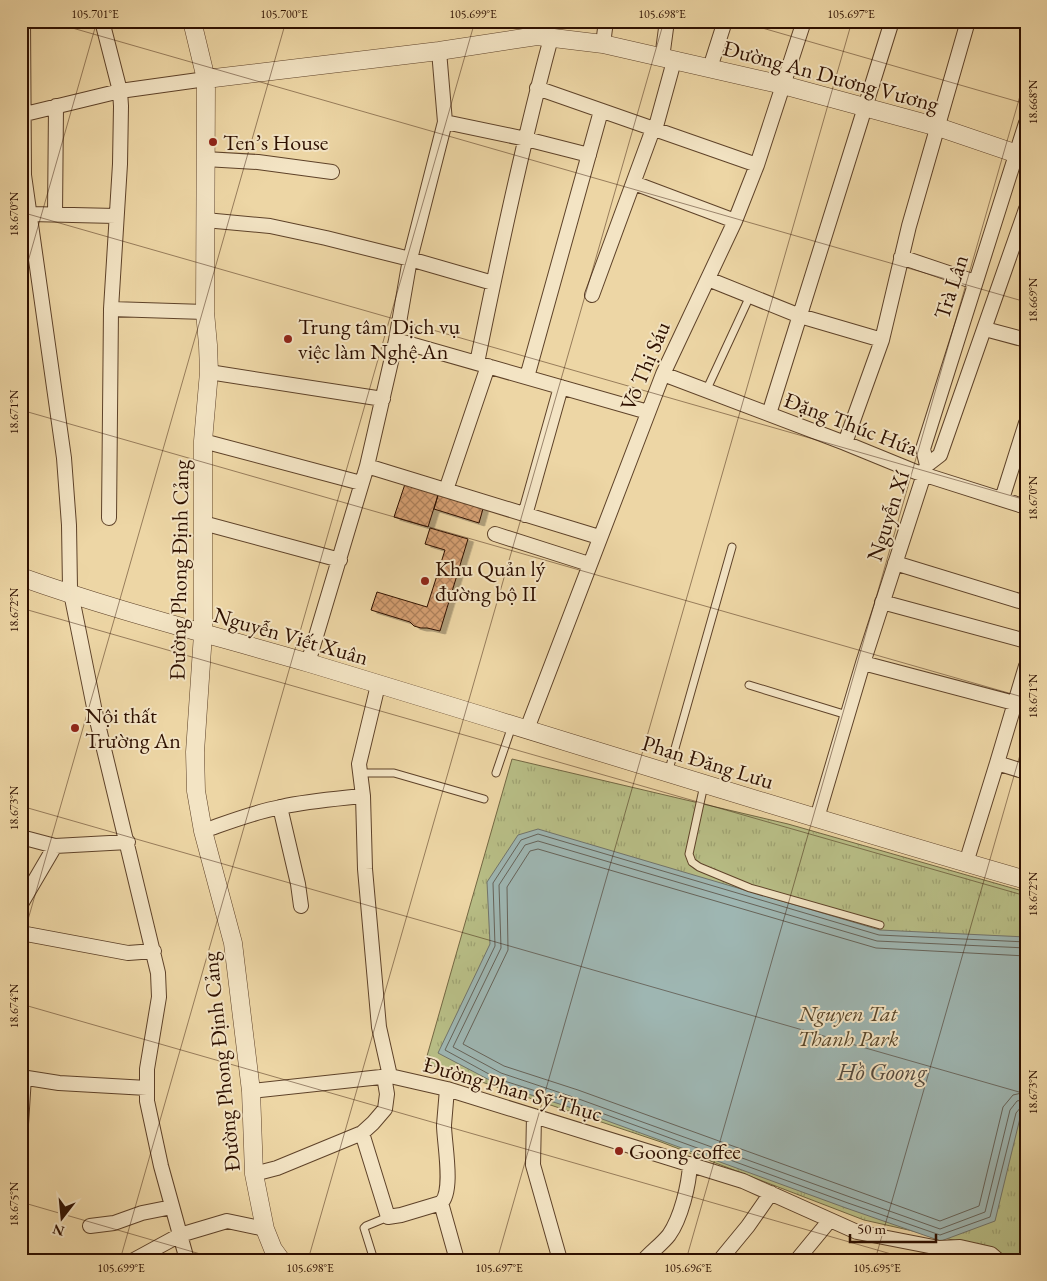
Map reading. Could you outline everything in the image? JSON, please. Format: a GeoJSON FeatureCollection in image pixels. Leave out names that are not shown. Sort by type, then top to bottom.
{"type":"FeatureCollection","features":[{"type":"Feature","properties":{"kind":"street"},"geometry":{"type":"LineString","coordinates":[[23,21],[22,175],[30,214],[64,458],[70,588],[94,712],[128,842],[158,972],[159,997],[150,1049],[147,1088],[152,1130],[187,1260]]}},
{"type":"Feature","properties":{"kind":"street"},"geometry":{"type":"LineString","coordinates":[[102,21],[120,91],[121,115],[111,309],[109,518]]}},
{"type":"Feature","properties":{"kind":"street","name":"Đường Phong Định Cảng"},"geometry":{"type":"LineString","coordinates":[[192,21],[206,79],[205,312],[208,345],[203,441],[203,634],[195,752],[196,791],[203,831],[233,943],[251,1091],[254,1174],[265,1229],[273,1249],[281,1260]]}},
{"type":"Feature","properties":{"kind":"street"},"geometry":{"type":"LineString","coordinates":[[603,44],[606,21]]}},
{"type":"Feature","properties":{"kind":"street"},"geometry":{"type":"LineString","coordinates":[[592,295],[654,129],[668,59],[668,21]]}},
{"type":"Feature","properties":{"kind":"street"},"geometry":{"type":"LineString","coordinates":[[710,68],[725,21]]}},
{"type":"Feature","properties":{"kind":"street","name":"Võ Thị Sáu"},"geometry":{"type":"LineString","coordinates":[[519,728],[589,564],[663,374],[735,222],[757,165],[804,21]]}},
{"type":"Feature","properties":{"kind":"street"},"geometry":{"type":"LineString","coordinates":[[769,414],[892,21]]}},
{"type":"Feature","properties":{"kind":"street"},"geometry":{"type":"LineString","coordinates":[[845,443],[882,340],[909,226],[968,21]]}},
{"type":"Feature","properties":{"kind":"street"},"geometry":{"type":"LineString","coordinates":[[446,490],[482,364],[493,282],[537,88],[542,32]]}},
{"type":"Feature","properties":{"kind":"street","name":"Đường An Dương Vương"},"geometry":{"type":"LineString","coordinates":[[206,79],[438,51],[542,32],[783,85],[938,127],[1021,155]]}},
{"type":"Feature","properties":{"kind":"street"},"geometry":{"type":"LineString","coordinates":[[308,663],[367,466],[396,340],[410,259],[445,122],[438,51]]}},
{"type":"Feature","properties":{"kind":"street"},"geometry":{"type":"LineString","coordinates":[[23,114],[120,91],[206,79]]}},
{"type":"Feature","properties":{"kind":"street"},"geometry":{"type":"LineString","coordinates":[[537,88],[757,165]]}},
{"type":"Feature","properties":{"kind":"street"},"geometry":{"type":"LineString","coordinates":[[54,215],[56,106]]}},
{"type":"Feature","properties":{"kind":"street"},"geometry":{"type":"LineString","coordinates":[[527,377],[602,111]]}},
{"type":"Feature","properties":{"kind":"street"},"geometry":{"type":"LineString","coordinates":[[445,122],[526,139],[589,155]]}},
{"type":"Feature","properties":{"kind":"street","name":"Trà Lân"},"geometry":{"type":"LineString","coordinates":[[926,470],[923,449],[975,282],[1021,155],[1026,123]]}},
{"type":"Feature","properties":{"kind":"street"},"geometry":{"type":"LineString","coordinates":[[205,159],[258,162],[332,172]]}},
{"type":"Feature","properties":{"kind":"street"},"geometry":{"type":"LineString","coordinates":[[634,183],[735,222]]}},
{"type":"Feature","properties":{"kind":"street","name":"Nguyễn Xí"},"geometry":{"type":"LineString","coordinates":[[817,818],[882,602],[926,470],[940,455],[985,329],[1020,245],[1026,209]]}},
{"type":"Feature","properties":{"kind":"street"},"geometry":{"type":"LineString","coordinates":[[30,214],[116,216]]}},
{"type":"Feature","properties":{"kind":"street"},"geometry":{"type":"LineString","coordinates":[[205,220],[270,226],[326,238],[493,282]]}},
{"type":"Feature","properties":{"kind":"street"},"geometry":{"type":"LineString","coordinates":[[901,257],[975,282]]}},
{"type":"Feature","properties":{"kind":"street"},"geometry":{"type":"LineString","coordinates":[[708,279],[800,316],[882,340]]}},
{"type":"Feature","properties":{"kind":"street"},"geometry":{"type":"LineString","coordinates":[[111,309],[205,312]]}},
{"type":"Feature","properties":{"kind":"street"},"geometry":{"type":"LineString","coordinates":[[985,329],[1026,340]]}},
{"type":"Feature","properties":{"kind":"street"},"geometry":{"type":"LineString","coordinates":[[396,340],[648,412]]}},
{"type":"Feature","properties":{"kind":"street"},"geometry":{"type":"LineString","coordinates":[[208,372],[383,399]]}},
{"type":"Feature","properties":{"kind":"street","name":"Đặng Thúc Hứa"},"geometry":{"type":"LineString","coordinates":[[663,374],[916,472],[926,470],[1026,507]]}},
{"type":"Feature","properties":{"kind":"street"},"geometry":{"type":"LineString","coordinates":[[525,514],[561,387]]}},
{"type":"Feature","properties":{"kind":"street"},"geometry":{"type":"LineString","coordinates":[[1002,499],[1026,423]]}},
{"type":"Feature","properties":{"kind":"street"},"geometry":{"type":"LineString","coordinates":[[203,441],[362,483]]}},
{"type":"Feature","properties":{"kind":"street"},"geometry":{"type":"LineString","coordinates":[[367,466],[599,538]]}},
{"type":"Feature","properties":{"kind":"street"},"geometry":{"type":"LineString","coordinates":[[203,523],[340,560]]}},
{"type":"Feature","properties":{"kind":"street"},"geometry":{"type":"LineString","coordinates":[[495,534],[589,564]]}},
{"type":"Feature","properties":{"kind":"street"},"geometry":{"type":"LineString","coordinates":[[895,563],[1026,603]]}},
{"type":"Feature","properties":{"kind":"street","name":"Nguyễn Viết Xuân"},"geometry":{"type":"LineString","coordinates":[[21,577],[72,595],[378,685]]}},
{"type":"Feature","properties":{"kind":"street"},"geometry":{"type":"LineString","coordinates":[[882,602],[1026,641]]}},
{"type":"Feature","properties":{"kind":"street"},"geometry":{"type":"LineString","coordinates":[[863,663],[1020,705]]}},
{"type":"Feature","properties":{"kind":"street"},"geometry":{"type":"LineString","coordinates":[[966,863],[997,763],[1020,705],[1026,666]]}},
{"type":"Feature","properties":{"kind":"street","name":"Phan Đăng Lưu"},"geometry":{"type":"LineString","coordinates":[[378,685],[704,785],[1026,880]]}},
{"type":"Feature","properties":{"kind":"street","name":"Đường Phan Sỹ Thục"},"geometry":{"type":"LineString","coordinates":[[378,685],[360,764],[360,774],[365,869],[378,1017],[387,1076],[447,1089],[743,1180],[857,1232],[939,1248],[960,1246],[991,1254],[998,1260]]}},
{"type":"Feature","properties":{"kind":"street"},"geometry":{"type":"LineString","coordinates":[[997,763],[1026,772]]}},
{"type":"Feature","properties":{"kind":"street"},"geometry":{"type":"LineString","coordinates":[[203,831],[242,817],[280,807],[313,801],[362,796]]}},
{"type":"Feature","properties":{"kind":"street"},"geometry":{"type":"LineString","coordinates":[[280,807],[298,884],[301,906]]}},
{"type":"Feature","properties":{"kind":"street"},"geometry":{"type":"LineString","coordinates":[[21,837],[55,846],[128,842]]}},
{"type":"Feature","properties":{"kind":"street"},"geometry":{"type":"LineString","coordinates":[[21,904],[55,846]]}},
{"type":"Feature","properties":{"kind":"street"},"geometry":{"type":"LineString","coordinates":[[21,933],[128,953],[154,951]]}},
{"type":"Feature","properties":{"kind":"street"},"geometry":{"type":"LineString","coordinates":[[251,1091],[387,1076],[388,1094],[385,1109],[374,1123],[362,1133],[277,1168],[254,1174]]}},
{"type":"Feature","properties":{"kind":"street"},"geometry":{"type":"LineString","coordinates":[[21,1124],[22,1077],[59,1083],[147,1088]]}},
{"type":"Feature","properties":{"kind":"street"},"geometry":{"type":"LineString","coordinates":[[362,1133],[388,1217],[441,1203],[445,1198],[447,1183],[444,1135],[447,1089]]}},
{"type":"Feature","properties":{"kind":"street"},"geometry":{"type":"LineString","coordinates":[[534,1116],[532,1165],[560,1260]]}},
{"type":"Feature","properties":{"kind":"street"},"geometry":{"type":"LineString","coordinates":[[644,1260],[668,1236],[673,1228],[681,1209],[690,1164]]}},
{"type":"Feature","properties":{"kind":"street"},"geometry":{"type":"LineString","coordinates":[[720,1260],[748,1226],[770,1193]]}},
{"type":"Feature","properties":{"kind":"street"},"geometry":{"type":"LineString","coordinates":[[441,1203],[457,1260]]}},
{"type":"Feature","properties":{"kind":"street"},"geometry":{"type":"LineString","coordinates":[[90,1226],[114,1223],[142,1213],[172,1207]]}},
{"type":"Feature","properties":{"kind":"street"},"geometry":{"type":"LineString","coordinates":[[797,1260],[830,1220]]}},
{"type":"Feature","properties":{"kind":"street"},"geometry":{"type":"LineString","coordinates":[[134,1260],[180,1235],[228,1221],[265,1229]]}},
{"type":"Feature","properties":{"kind":"lane"},"geometry":{"type":"LineString","coordinates":[[706,391],[750,296]]}},
{"type":"Feature","properties":{"kind":"lane"},"geometry":{"type":"LineString","coordinates":[[668,774],[732,547]]}},
{"type":"Feature","properties":{"kind":"lane"},"geometry":{"type":"LineString","coordinates":[[749,685],[847,715]]}},
{"type":"Feature","properties":{"kind":"lane"},"geometry":{"type":"LineString","coordinates":[[496,773],[519,728]]}},
{"type":"Feature","properties":{"kind":"lane"},"geometry":{"type":"LineString","coordinates":[[360,774],[394,774],[484,798]]}},
{"type":"Feature","properties":{"kind":"lane"},"geometry":{"type":"LineString","coordinates":[[704,785],[689,854],[692,862],[699,867],[750,888],[880,925]]}},
{"type":"Feature","properties":{"kind":"lane"},"geometry":{"type":"LineString","coordinates":[[374,1260],[364,1228],[388,1217]]}},
{"type":"Feature","properties":{"kind":"green space","name":"Hồ Goong"},"geometry":{"type":"Polygon","coordinates":[[[512,759],[788,824],[1026,892],[1026,1260],[1004,1260],[993,1249],[864,1220],[661,1142],[425,1063],[512,759]]]}},
{"type":"Feature","properties":{"kind":"water","name":"Hồ Goong"},"geometry":{"type":"Polygon","coordinates":[[[538,829],[880,930],[1026,937],[1026,1109],[1021,1114],[995,1221],[941,1241],[572,1108],[497,1084],[438,1053],[490,944],[487,882],[518,835],[538,829]]]}},
{"type":"Feature","properties":{"kind":"building"},"geometry":{"type":"Polygon","coordinates":[[[406,481],[439,492],[428,527],[394,517],[406,481]]]}},
{"type":"Feature","properties":{"kind":"building"},"geometry":{"type":"Polygon","coordinates":[[[439,492],[484,505],[479,523],[434,509],[439,492]]]}},
{"type":"Feature","properties":{"kind":"building"},"geometry":{"type":"Polygon","coordinates":[[[430,528],[468,539],[440,631],[414,626],[410,622],[371,610],[377,592],[427,607],[445,550],[425,544],[430,528]]]}},
{"type":"Feature","properties":{"kind":"place","name":"Ten’s House"},"geometry":{"type":"Point","coordinates":[213,142]}},
{"type":"Feature","properties":{"kind":"place","name":"Trung tâm Dịch vụ việc làm Nghệ An"},"geometry":{"type":"Point","coordinates":[288,339]}},
{"type":"Feature","properties":{"kind":"place","name":"Khu Quản lý đường bộ II"},"geometry":{"type":"Point","coordinates":[425,581]}},
{"type":"Feature","properties":{"kind":"place","name":"Nội thất Trường An"},"geometry":{"type":"Point","coordinates":[75,728]}},
{"type":"Feature","properties":{"kind":"place","name":"Goong coffee"},"geometry":{"type":"Point","coordinates":[619,1151]}},
{"type":"Feature","properties":{"kind":"park label","name":"Nguyen Tat Thanh Park"},"geometry":{"type":"Point","coordinates":[848,1026]}}]}
